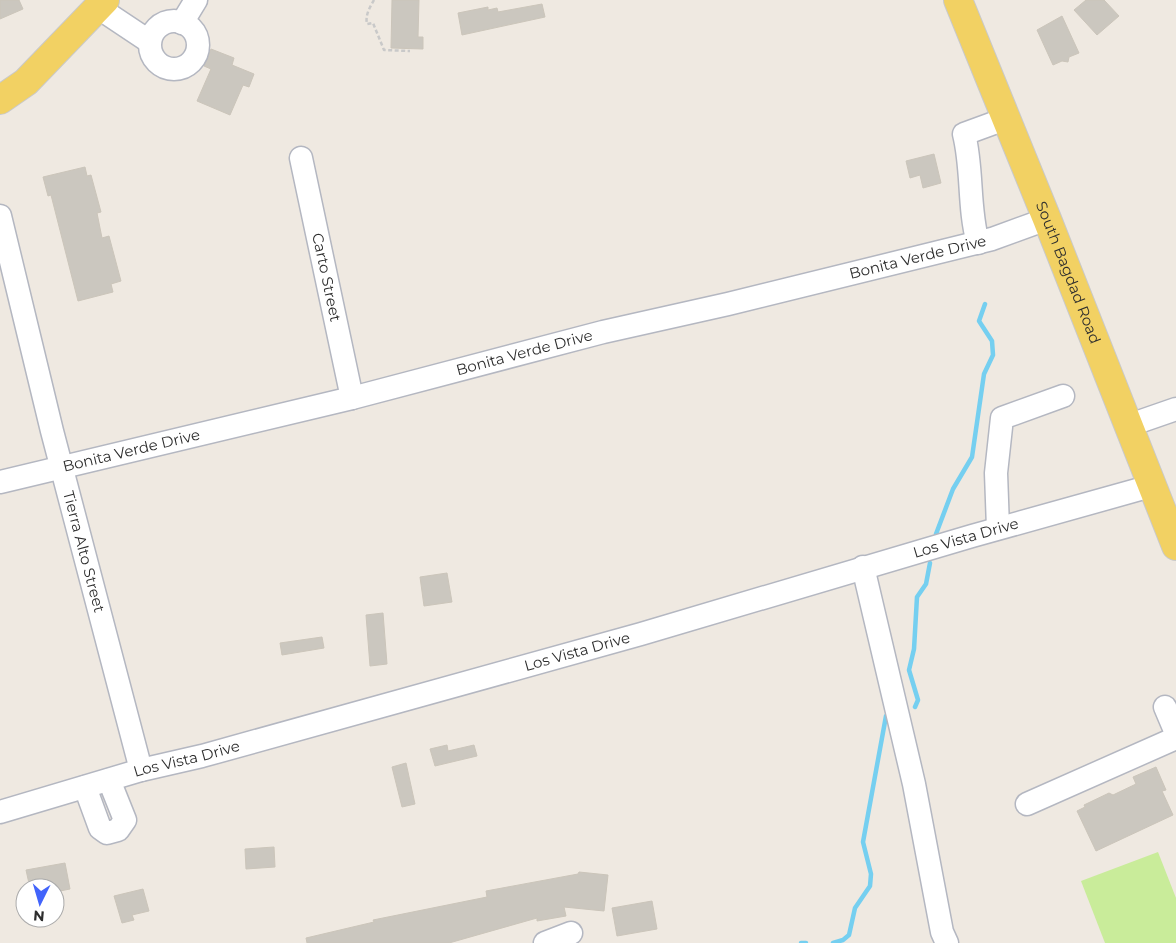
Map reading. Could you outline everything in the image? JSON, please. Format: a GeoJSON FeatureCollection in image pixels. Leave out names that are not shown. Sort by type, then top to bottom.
{"type":"FeatureCollection","features":[{"type":"Feature","properties":{"kind":"main road","name":"South Bagdad Road"},"geometry":{"type":"LineString","coordinates":[[959,0],[1176,546]]}},
{"type":"Feature","properties":{"kind":"main road"},"geometry":{"type":"LineString","coordinates":[[0,100],[26,82],[102,4]]}},
{"type":"Feature","properties":{"kind":"street"},"geometry":{"type":"LineString","coordinates":[[182,23],[196,0]]}},
{"type":"Feature","properties":{"kind":"street"},"geometry":{"type":"LineString","coordinates":[[102,4],[150,42]]}},
{"type":"Feature","properties":{"kind":"street"},"geometry":{"type":"LineString","coordinates":[[172,21],[182,23],[193,31],[197,38],[196,54],[186,65],[172,69],[158,63],[153,56],[150,42],[152,34],[164,23],[172,21]]}},
{"type":"Feature","properties":{"kind":"street"},"geometry":{"type":"LineString","coordinates":[[978,243],[972,221],[969,155],[964,134],[1005,118]]}},
{"type":"Feature","properties":{"kind":"street","name":"Carto Street"},"geometry":{"type":"LineString","coordinates":[[301,158],[352,398]]}},
{"type":"Feature","properties":{"kind":"street","name":"Tierra Alto Street"},"geometry":{"type":"LineString","coordinates":[[0,216],[61,466],[141,770]]}},
{"type":"Feature","properties":{"kind":"street","name":"Bonita Verde Drive"},"geometry":{"type":"LineString","coordinates":[[0,482],[352,398],[603,332],[728,304],[978,243],[1047,220]]}},
{"type":"Feature","properties":{"kind":"street"},"geometry":{"type":"LineString","coordinates":[[998,528],[996,473],[1002,418],[1063,396]]}},
{"type":"Feature","properties":{"kind":"street"},"geometry":{"type":"LineString","coordinates":[[1127,426],[1176,409]]}},
{"type":"Feature","properties":{"kind":"street","name":"Los Vista Drive"},"geometry":{"type":"LineString","coordinates":[[0,812],[141,770],[202,756],[641,634],[998,528],[1152,486]]}},
{"type":"Feature","properties":{"kind":"street"},"geometry":{"type":"LineString","coordinates":[[863,568],[914,784],[942,932],[947,943]]}},
{"type":"Feature","properties":{"kind":"street"},"geometry":{"type":"LineString","coordinates":[[1165,707],[1176,733]]}},
{"type":"Feature","properties":{"kind":"street"},"geometry":{"type":"LineString","coordinates":[[1026,804],[1176,738]]}},
{"type":"Feature","properties":{"kind":"street"},"geometry":{"type":"LineString","coordinates":[[85,787],[100,828],[107,833],[118,830],[125,820],[109,780]]}},
{"type":"Feature","properties":{"kind":"street"},"geometry":{"type":"LineString","coordinates":[[545,943],[571,933]]}},
{"type":"Feature","properties":{"kind":"path"},"geometry":{"type":"LineString","coordinates":[[372,1],[366,22],[367,24],[373,23],[384,50],[410,51]]}},
{"type":"Feature","properties":{"kind":"green space"},"geometry":{"type":"Polygon","coordinates":[[[1158,852],[1176,898],[1176,943],[1105,943],[1081,881],[1158,852]]]}},
{"type":"Feature","properties":{"kind":"building"},"geometry":{"type":"Polygon","coordinates":[[[0,0],[19,0],[23,9],[0,19],[0,0]]]}},
{"type":"Feature","properties":{"kind":"building"},"geometry":{"type":"Polygon","coordinates":[[[392,0],[419,0],[418,37],[423,37],[423,49],[391,48],[392,0]]]}},
{"type":"Feature","properties":{"kind":"building"},"geometry":{"type":"Polygon","coordinates":[[[1086,0],[1104,0],[1119,16],[1097,35],[1074,10],[1086,0]]]}},
{"type":"Feature","properties":{"kind":"building"},"geometry":{"type":"Polygon","coordinates":[[[542,4],[545,17],[462,35],[458,13],[488,7],[488,10],[497,8],[498,12],[542,4]]]}},
{"type":"Feature","properties":{"kind":"building"},"geometry":{"type":"Polygon","coordinates":[[[1062,16],[1079,53],[1069,57],[1068,62],[1062,61],[1053,65],[1037,30],[1062,16]]]}},
{"type":"Feature","properties":{"kind":"building"},"geometry":{"type":"Polygon","coordinates":[[[211,49],[234,58],[232,65],[254,74],[249,87],[243,85],[230,115],[197,101],[211,69],[204,66],[211,49]]]}},
{"type":"Feature","properties":{"kind":"building"},"geometry":{"type":"Polygon","coordinates":[[[934,154],[941,183],[923,188],[920,175],[910,178],[906,161],[934,154]]]}},
{"type":"Feature","properties":{"kind":"building"},"geometry":{"type":"Polygon","coordinates":[[[85,167],[87,176],[91,175],[101,212],[97,213],[102,238],[109,236],[121,281],[111,284],[113,292],[78,301],[51,195],[48,196],[43,177],[85,167]]]}},
{"type":"Feature","properties":{"kind":"building"},"geometry":{"type":"Polygon","coordinates":[[[447,573],[452,602],[424,606],[420,577],[447,573]]]}},
{"type":"Feature","properties":{"kind":"building"},"geometry":{"type":"Polygon","coordinates":[[[383,613],[387,664],[370,666],[366,615],[383,613]]]}},
{"type":"Feature","properties":{"kind":"building"},"geometry":{"type":"Polygon","coordinates":[[[322,637],[324,648],[282,655],[280,643],[322,637]]]}},
{"type":"Feature","properties":{"kind":"building"},"geometry":{"type":"Polygon","coordinates":[[[447,745],[448,751],[474,745],[477,756],[435,766],[430,749],[447,745]]]}},
{"type":"Feature","properties":{"kind":"building"},"geometry":{"type":"Polygon","coordinates":[[[406,763],[415,804],[402,807],[392,767],[406,763]]]}},
{"type":"Feature","properties":{"kind":"building"},"geometry":{"type":"Polygon","coordinates":[[[1156,767],[1166,790],[1162,791],[1173,815],[1096,851],[1077,811],[1085,807],[1084,805],[1109,793],[1113,795],[1136,784],[1133,777],[1156,767]]]}},
{"type":"Feature","properties":{"kind":"building"},"geometry":{"type":"Polygon","coordinates":[[[274,847],[275,867],[246,869],[245,849],[274,847]]]}},
{"type":"Feature","properties":{"kind":"building"},"geometry":{"type":"Polygon","coordinates":[[[65,863],[70,889],[65,890],[65,878],[28,878],[26,870],[65,863]]]}},
{"type":"Feature","properties":{"kind":"building"},"geometry":{"type":"Polygon","coordinates":[[[579,872],[608,875],[604,911],[564,907],[566,916],[537,921],[537,918],[449,943],[307,943],[306,938],[374,922],[373,920],[487,897],[486,891],[578,874],[579,872]]]}},
{"type":"Feature","properties":{"kind":"building"},"geometry":{"type":"Polygon","coordinates":[[[143,889],[149,911],[132,915],[134,920],[122,923],[114,896],[143,889]]]}},
{"type":"Feature","properties":{"kind":"building"},"geometry":{"type":"Polygon","coordinates":[[[652,901],[657,929],[617,936],[612,908],[652,901]]]}},
{"type":"Feature","properties":{"kind":"waterway"},"geometry":{"type":"LineString","coordinates":[[936,534],[953,489],[972,457],[984,374],[993,355],[992,341],[979,321],[985,304]]}},
{"type":"Feature","properties":{"kind":"waterway"},"geometry":{"type":"LineString","coordinates":[[915,707],[918,700],[909,670],[914,649],[917,597],[926,584],[930,563]]}},
{"type":"Feature","properties":{"kind":"waterway"},"geometry":{"type":"LineString","coordinates":[[833,943],[843,940],[849,935],[855,908],[870,886],[871,874],[863,842],[886,716]]}},
{"type":"Feature","properties":{"kind":"waterway"},"geometry":{"type":"LineString","coordinates":[[801,943],[806,943]]}}]}
